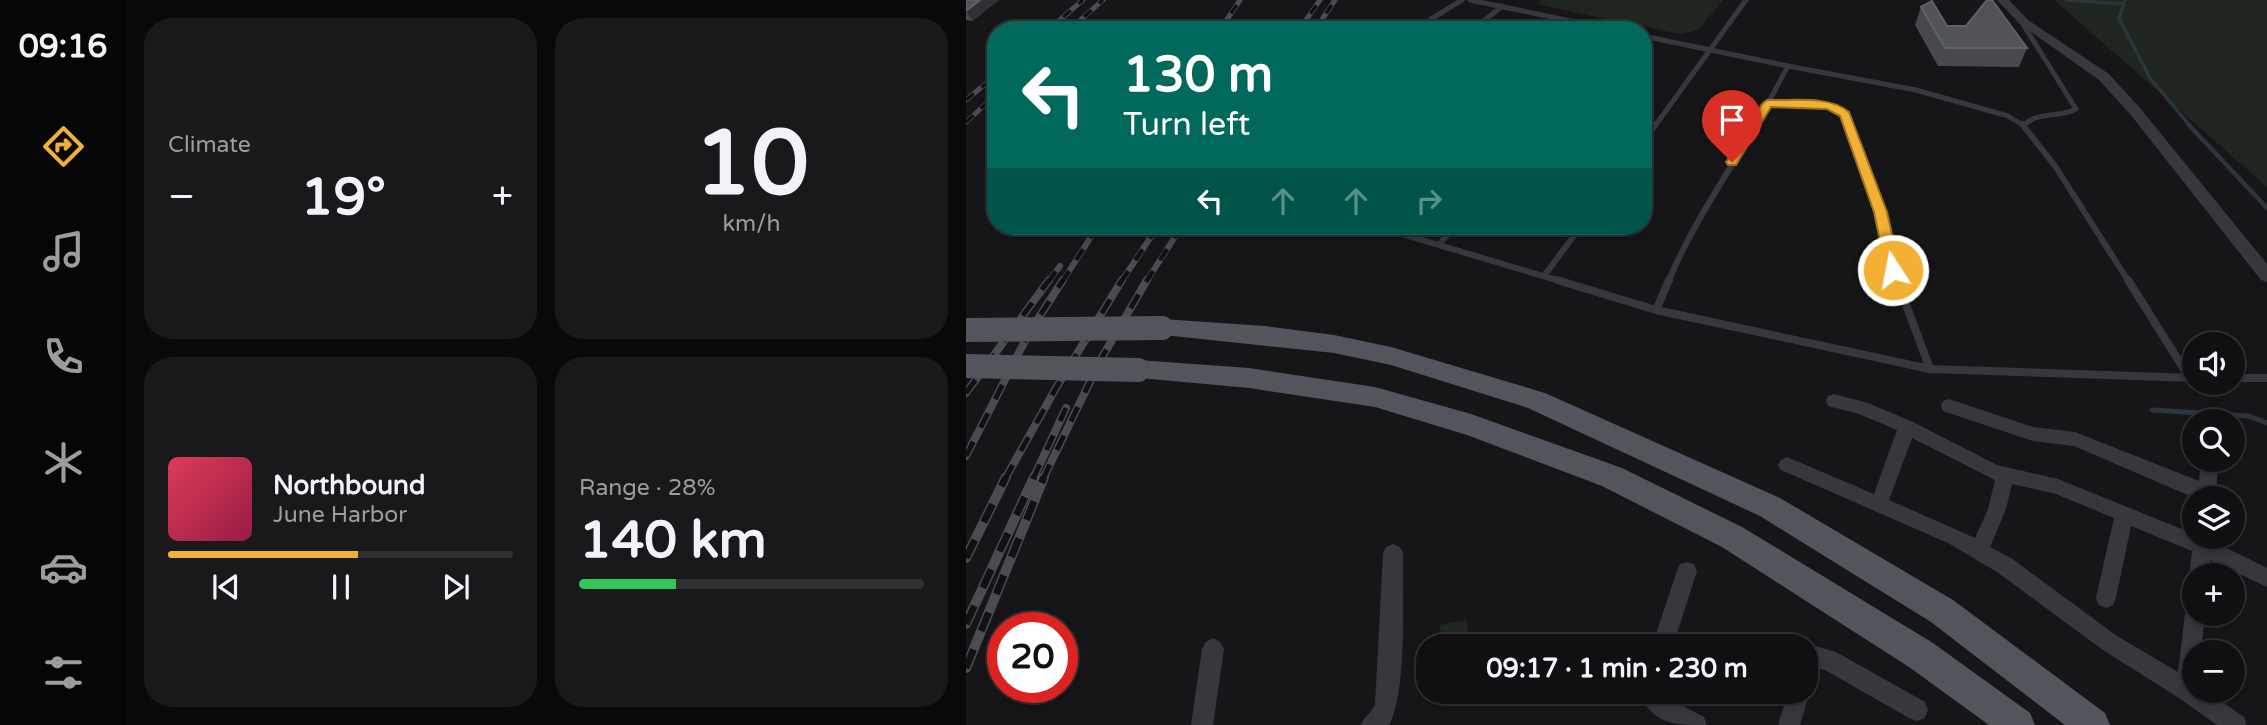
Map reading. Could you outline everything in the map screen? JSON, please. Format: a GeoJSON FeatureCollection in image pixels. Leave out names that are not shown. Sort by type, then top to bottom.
{"type":"FeatureCollection","features":[{"type":"Feature","properties":{"kind":"main road"},"geometry":{"type":"LineString","coordinates":[[966,330],[1163,328],[1265,335],[1334,344],[1391,356],[1536,400],[1770,507],[1942,611],[2093,725]]}},
{"type":"Feature","properties":{"kind":"main road"},"geometry":{"type":"LineString","coordinates":[[966,366],[1138,370],[1250,378],[1375,397],[1471,425],[1612,477],[1743,544],[1922,655],[2018,725]]}},
{"type":"Feature","properties":{"kind":"street"},"geometry":{"type":"LineString","coordinates":[[2003,0],[2018,17],[2097,70],[2112,85],[2267,276]]}},
{"type":"Feature","properties":{"kind":"street"},"geometry":{"type":"LineString","coordinates":[[2040,31],[2054,35],[2080,50],[2111,73],[2267,257]]}},
{"type":"Feature","properties":{"kind":"street"},"geometry":{"type":"LineString","coordinates":[[1834,401],[1862,408],[1907,427],[2005,476],[2058,487],[2182,535]]}},
{"type":"Feature","properties":{"kind":"street"},"geometry":{"type":"LineString","coordinates":[[1949,406],[2033,434],[2075,439],[2184,486]]}},
{"type":"Feature","properties":{"kind":"street"},"geometry":{"type":"LineString","coordinates":[[1879,504],[1907,427]]}},
{"type":"Feature","properties":{"kind":"street"},"geometry":{"type":"LineString","coordinates":[[1787,465],[1955,537],[2040,589],[2110,643],[2182,687]]}},
{"type":"Feature","properties":{"kind":"street"},"geometry":{"type":"LineString","coordinates":[[1979,551],[1997,509],[2005,476]]}},
{"type":"Feature","properties":{"kind":"street"},"geometry":{"type":"LineString","coordinates":[[2106,598],[2124,514]]}},
{"type":"Feature","properties":{"kind":"street"},"geometry":{"type":"LineString","coordinates":[[2215,549],[2267,578]]}},
{"type":"Feature","properties":{"kind":"street"},"geometry":{"type":"LineString","coordinates":[[1372,725],[1379,721],[1386,708],[1389,686],[1393,553]]}},
{"type":"Feature","properties":{"kind":"street"},"geometry":{"type":"LineString","coordinates":[[1666,634],[1687,570]]}},
{"type":"Feature","properties":{"kind":"street"},"geometry":{"type":"LineString","coordinates":[[1202,725],[1213,649]]}},
{"type":"Feature","properties":{"kind":"street"},"geometry":{"type":"LineString","coordinates":[[1818,658],[1828,660],[1917,710]]}},
{"type":"Feature","properties":{"kind":"street"},"geometry":{"type":"LineString","coordinates":[[2205,703],[2236,725]]}},
{"type":"Feature","properties":{"kind":"street"},"geometry":{"type":"LineString","coordinates":[[1656,704],[1696,725]]}},
{"type":"Feature","properties":{"kind":"street"},"geometry":{"type":"LineString","coordinates":[[1789,725],[1795,704]]}},
{"type":"Feature","properties":{"kind":"lane"},"geometry":{"type":"LineString","coordinates":[[1432,19],[1462,0]]}},
{"type":"Feature","properties":{"kind":"lane"},"geometry":{"type":"LineString","coordinates":[[1470,0],[1570,21]]}},
{"type":"Feature","properties":{"kind":"lane"},"geometry":{"type":"LineString","coordinates":[[1517,9],[1527,0]]}},
{"type":"Feature","properties":{"kind":"lane"},"geometry":{"type":"LineString","coordinates":[[1652,130],[1746,0]]}},
{"type":"Feature","properties":{"kind":"lane"},"geometry":{"type":"LineString","coordinates":[[1485,21],[1503,6]]}},
{"type":"Feature","properties":{"kind":"lane"},"geometry":{"type":"LineString","coordinates":[[2018,17],[2076,110],[2069,114],[2033,118],[2024,125]]}},
{"type":"Feature","properties":{"kind":"lane"},"geometry":{"type":"LineString","coordinates":[[1652,38],[1916,90],[1987,110],[2024,125],[2055,166],[2182,362]]}},
{"type":"Feature","properties":{"kind":"lane"},"geometry":{"type":"LineString","coordinates":[[1656,310],[1685,242],[1788,66]]}},
{"type":"Feature","properties":{"kind":"lane"},"geometry":{"type":"LineString","coordinates":[[1767,104],[1828,106],[1845,115],[1881,212],[1893,270],[1930,369]]}},
{"type":"Feature","properties":{"kind":"lane"},"geometry":{"type":"LineString","coordinates":[[1409,235],[1656,310],[1930,369],[2074,376],[2182,377]]}},
{"type":"Feature","properties":{"kind":"lane"},"geometry":{"type":"LineString","coordinates":[[1440,243],[1448,235]]}},
{"type":"Feature","properties":{"kind":"lane"},"geometry":{"type":"LineString","coordinates":[[1544,275],[1574,235]]}},
{"type":"Feature","properties":{"kind":"lane"},"geometry":{"type":"LineString","coordinates":[[2245,378],[2267,378]]}},
{"type":"Feature","properties":{"kind":"shaded area"},"geometry":{"type":"Polygon","coordinates":[[[1540,0],[1723,0],[1698,30],[1680,34],[1652,28],[1652,21],[1617,21],[1538,3],[1540,0]]]}},
{"type":"Feature","properties":{"kind":"shaded area"},"geometry":{"type":"Polygon","coordinates":[[[2054,0],[2267,0],[2267,187],[2054,0]]]}},
{"type":"Feature","properties":{"kind":"shaded area"},"geometry":{"type":"Polygon","coordinates":[[[1467,620],[1468,634],[1440,634],[1440,625],[1467,620]]]}},
{"type":"Feature","properties":{"kind":"building"},"geometry":{"type":"Polygon","coordinates":[[[966,0],[980,0],[966,11],[966,0]]]}},
{"type":"Feature","properties":{"kind":"building"},"geometry":{"type":"Polygon","coordinates":[[[1987,0],[1992,0],[2027,48],[1945,48],[1921,7],[1932,1],[1947,26],[1966,26],[1987,0]]]}},
{"type":"Feature","properties":{"kind":"waterway"},"geometry":{"type":"LineString","coordinates":[[2067,0],[2124,4]]}},
{"type":"Feature","properties":{"kind":"waterway"},"geometry":{"type":"LineString","coordinates":[[2124,4],[2125,0]]}},
{"type":"Feature","properties":{"kind":"waterway"},"geometry":{"type":"LineString","coordinates":[[2124,4],[2119,18],[2150,78],[2190,126]]}},
{"type":"Feature","properties":{"kind":"waterway"},"geometry":{"type":"LineString","coordinates":[[2188,124],[2267,208]]}},
{"type":"Feature","properties":{"kind":"waterway"},"geometry":{"type":"LineString","coordinates":[[2152,410],[2249,416],[2267,423]]}},
{"type":"Feature","properties":{"kind":"railway"},"geometry":{"type":"LineString","coordinates":[[1058,21],[1083,0]]}},
{"type":"Feature","properties":{"kind":"railway"},"geometry":{"type":"LineString","coordinates":[[1079,21],[1103,0]]}},
{"type":"Feature","properties":{"kind":"railway"},"geometry":{"type":"LineString","coordinates":[[1226,21],[1240,0]]}},
{"type":"Feature","properties":{"kind":"railway"},"geometry":{"type":"LineString","coordinates":[[1305,21],[1320,0]]}},
{"type":"Feature","properties":{"kind":"railway"},"geometry":{"type":"LineString","coordinates":[[1321,21],[1335,0]]}},
{"type":"Feature","properties":{"kind":"railway"},"geometry":{"type":"LineString","coordinates":[[966,100],[987,82]]}},
{"type":"Feature","properties":{"kind":"railway"},"geometry":{"type":"LineString","coordinates":[[966,122],[987,103]]}},
{"type":"Feature","properties":{"kind":"railway"},"geometry":{"type":"LineString","coordinates":[[1062,282],[1092,235]]}},
{"type":"Feature","properties":{"kind":"railway"},"geometry":{"type":"LineString","coordinates":[[1121,282],[1152,235]]}},
{"type":"Feature","properties":{"kind":"railway"},"geometry":{"type":"LineString","coordinates":[[1146,282],[1176,235]]}},
{"type":"Feature","properties":{"kind":"railway"},"geometry":{"type":"LineString","coordinates":[[1048,282],[1060,266]]}},
{"type":"Feature","properties":{"kind":"railway"},"geometry":{"type":"LineString","coordinates":[[966,393],[1049,280]]}},
{"type":"Feature","properties":{"kind":"railway"},"geometry":{"type":"LineString","coordinates":[[966,456],[1030,331],[1063,280]]}},
{"type":"Feature","properties":{"kind":"railway"},"geometry":{"type":"LineString","coordinates":[[1005,479],[1056,388],[1122,280]]}},
{"type":"Feature","properties":{"kind":"railway"},"geometry":{"type":"LineString","coordinates":[[1043,479],[1101,359],[1147,280]]}},
{"type":"Feature","properties":{"kind":"railway"},"geometry":{"type":"LineString","coordinates":[[1033,479],[1066,408]]}},
{"type":"Feature","properties":{"kind":"railway"},"geometry":{"type":"LineString","coordinates":[[966,624],[1034,477]]}},
{"type":"Feature","properties":{"kind":"railway"},"geometry":{"type":"LineString","coordinates":[[966,668],[1044,477]]}},
{"type":"Feature","properties":{"kind":"railway"},"geometry":{"type":"LineString","coordinates":[[966,558],[1005,479]]}},
{"type":"Feature","properties":{"kind":"route"},"geometry":{"type":"LineString","coordinates":[[1732,162],[1767,104],[1828,106],[1839,110],[1845,115],[1881,212],[1893,270]]}}]}
